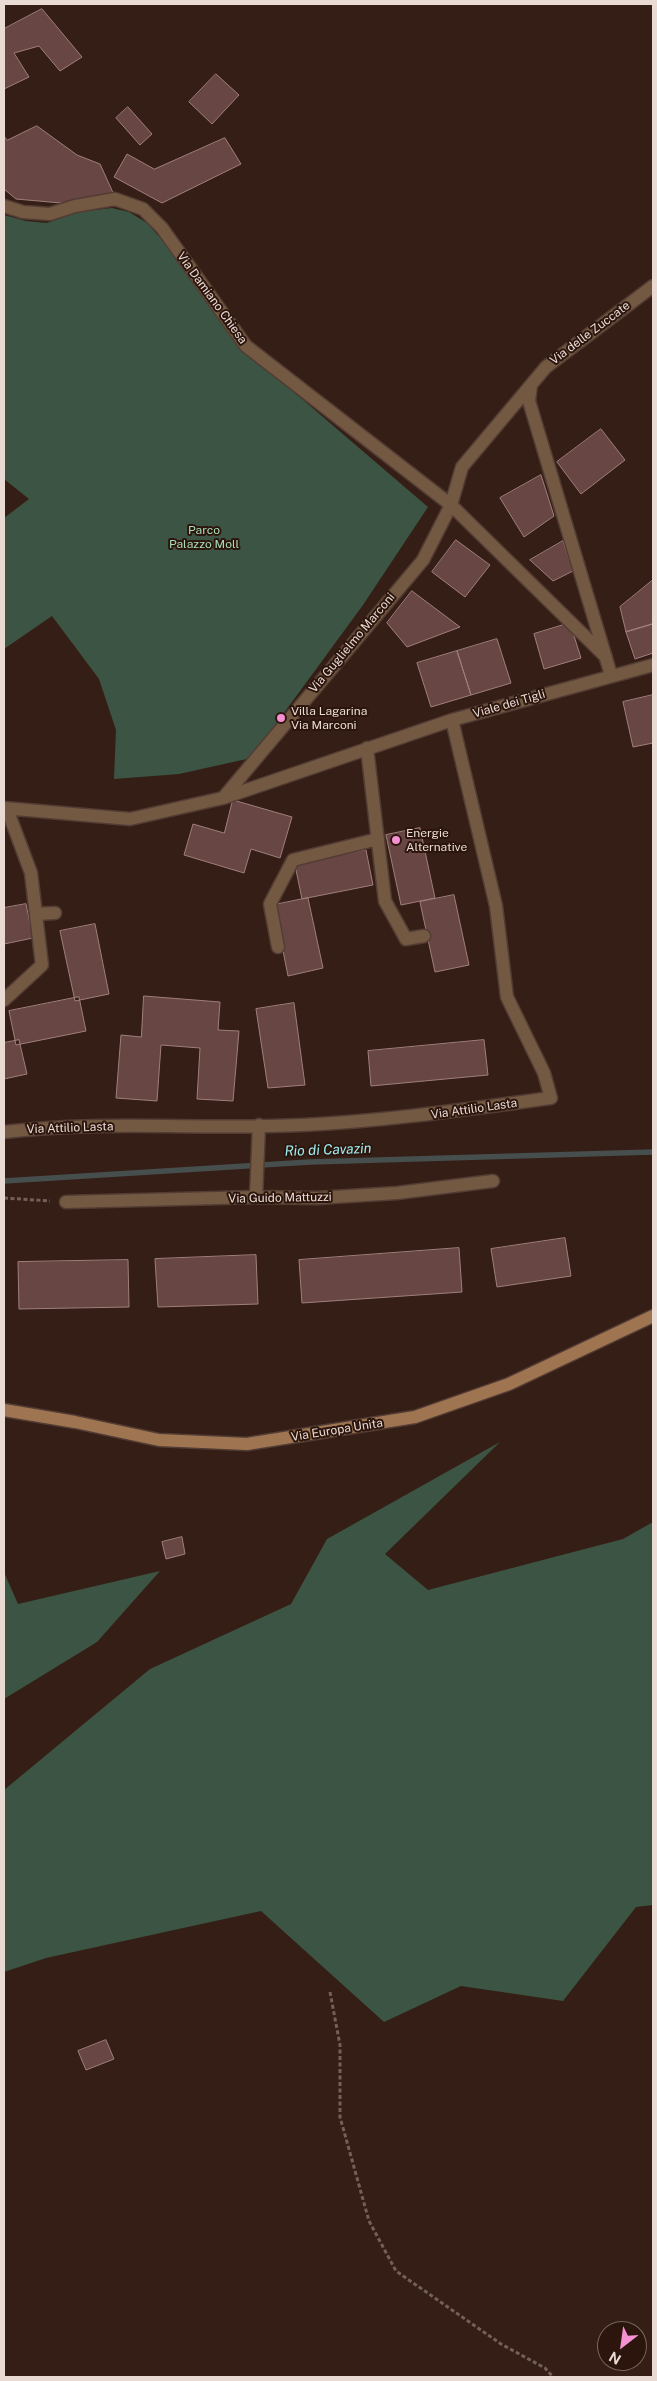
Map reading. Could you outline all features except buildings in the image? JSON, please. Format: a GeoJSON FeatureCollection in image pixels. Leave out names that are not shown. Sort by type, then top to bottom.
{"type":"FeatureCollection","features":[{"type":"Feature","properties":{"kind":"main road","name":"Via Europa Unita"},"geometry":{"type":"LineString","coordinates":[[4,1410],[75,1422],[159,1440],[247,1444],[415,1417],[509,1384],[653,1316]]}},
{"type":"Feature","properties":{"kind":"street","name":"Via Damiano Chiesa"},"geometry":{"type":"LineString","coordinates":[[4,206],[23,212],[50,214],[75,206],[115,198],[143,209],[162,228],[246,346],[451,505]]}},
{"type":"Feature","properties":{"kind":"street","name":"Via delle Zuccate"},"geometry":{"type":"LineString","coordinates":[[531,385],[546,367],[653,286]]}},
{"type":"Feature","properties":{"kind":"street","name":"Via Guglielmo Marconi"},"geometry":{"type":"LineString","coordinates":[[223,798],[423,560],[451,505],[462,468],[531,385]]}},
{"type":"Feature","properties":{"kind":"street"},"geometry":{"type":"LineString","coordinates":[[531,385],[529,401],[611,676]]}},
{"type":"Feature","properties":{"kind":"street"},"geometry":{"type":"LineString","coordinates":[[451,505],[606,656]]}},
{"type":"Feature","properties":{"kind":"street","name":"Viale dei Tigli"},"geometry":{"type":"LineString","coordinates":[[5,809],[130,819],[223,798],[452,720],[653,664]]}},
{"type":"Feature","properties":{"kind":"street","name":"Via Attilio Lasta"},"geometry":{"type":"LineString","coordinates":[[4,1132],[47,1127],[302,1125],[427,1116],[551,1098],[544,1072],[507,997],[496,906],[452,720]]}},
{"type":"Feature","properties":{"kind":"street"},"geometry":{"type":"LineString","coordinates":[[367,748],[385,901],[406,939],[424,936]]}},
{"type":"Feature","properties":{"kind":"street"},"geometry":{"type":"LineString","coordinates":[[4,1000],[42,965],[31,873],[5,809]]}},
{"type":"Feature","properties":{"kind":"street"},"geometry":{"type":"LineString","coordinates":[[278,947],[270,904],[293,860],[378,839]]}},
{"type":"Feature","properties":{"kind":"street"},"geometry":{"type":"LineString","coordinates":[[36,914],[55,913]]}},
{"type":"Feature","properties":{"kind":"street"},"geometry":{"type":"LineString","coordinates":[[256,1197],[259,1125]]}},
{"type":"Feature","properties":{"kind":"street","name":"Via Guido Mattuzzi"},"geometry":{"type":"LineString","coordinates":[[66,1202],[256,1197],[316,1198],[379,1194],[493,1181]]}},
{"type":"Feature","properties":{"kind":"path"},"geometry":{"type":"LineString","coordinates":[[4,1198],[66,1202]]}},
{"type":"Feature","properties":{"kind":"path"},"geometry":{"type":"LineString","coordinates":[[330,1992],[340,2044],[340,2117],[369,2221],[396,2271],[501,2344],[545,2368],[553,2377]]}},
{"type":"Feature","properties":{"kind":"green space","name":"Parco Palazzo Moll"},"geometry":{"type":"Polygon","coordinates":[[[112,208],[129,212],[147,223],[164,242],[239,345],[428,507],[363,605],[251,758],[179,774],[114,779],[116,730],[99,679],[52,616],[4,649],[4,518],[29,499],[4,479],[4,215],[26,221],[47,223],[76,212],[112,208]]]}},
{"type":"Feature","properties":{"kind":"green space"},"geometry":{"type":"Polygon","coordinates":[[[500,1442],[385,1554],[428,1590],[623,1539],[653,1522],[653,1905],[636,1907],[563,2001],[461,1986],[384,2022],[261,1911],[46,1958],[4,1972],[4,1790],[150,1669],[291,1604],[327,1539],[500,1442]]]}},
{"type":"Feature","properties":{"kind":"green space"},"geometry":{"type":"Polygon","coordinates":[[[160,1571],[97,1642],[4,1699],[4,1572],[18,1604],[160,1571]]]}},
{"type":"Feature","properties":{"kind":"waterway","name":"Rio di Cavazin"},"geometry":{"type":"LineString","coordinates":[[4,1181],[310,1162],[653,1152]]}},
{"type":"Feature","properties":{"kind":"place","name":"Villa Lagarina Via Marconi"},"geometry":{"type":"Point","coordinates":[281,718]}},
{"type":"Feature","properties":{"kind":"place","name":"Energie Alternative"},"geometry":{"type":"Point","coordinates":[396,840]}}]}
